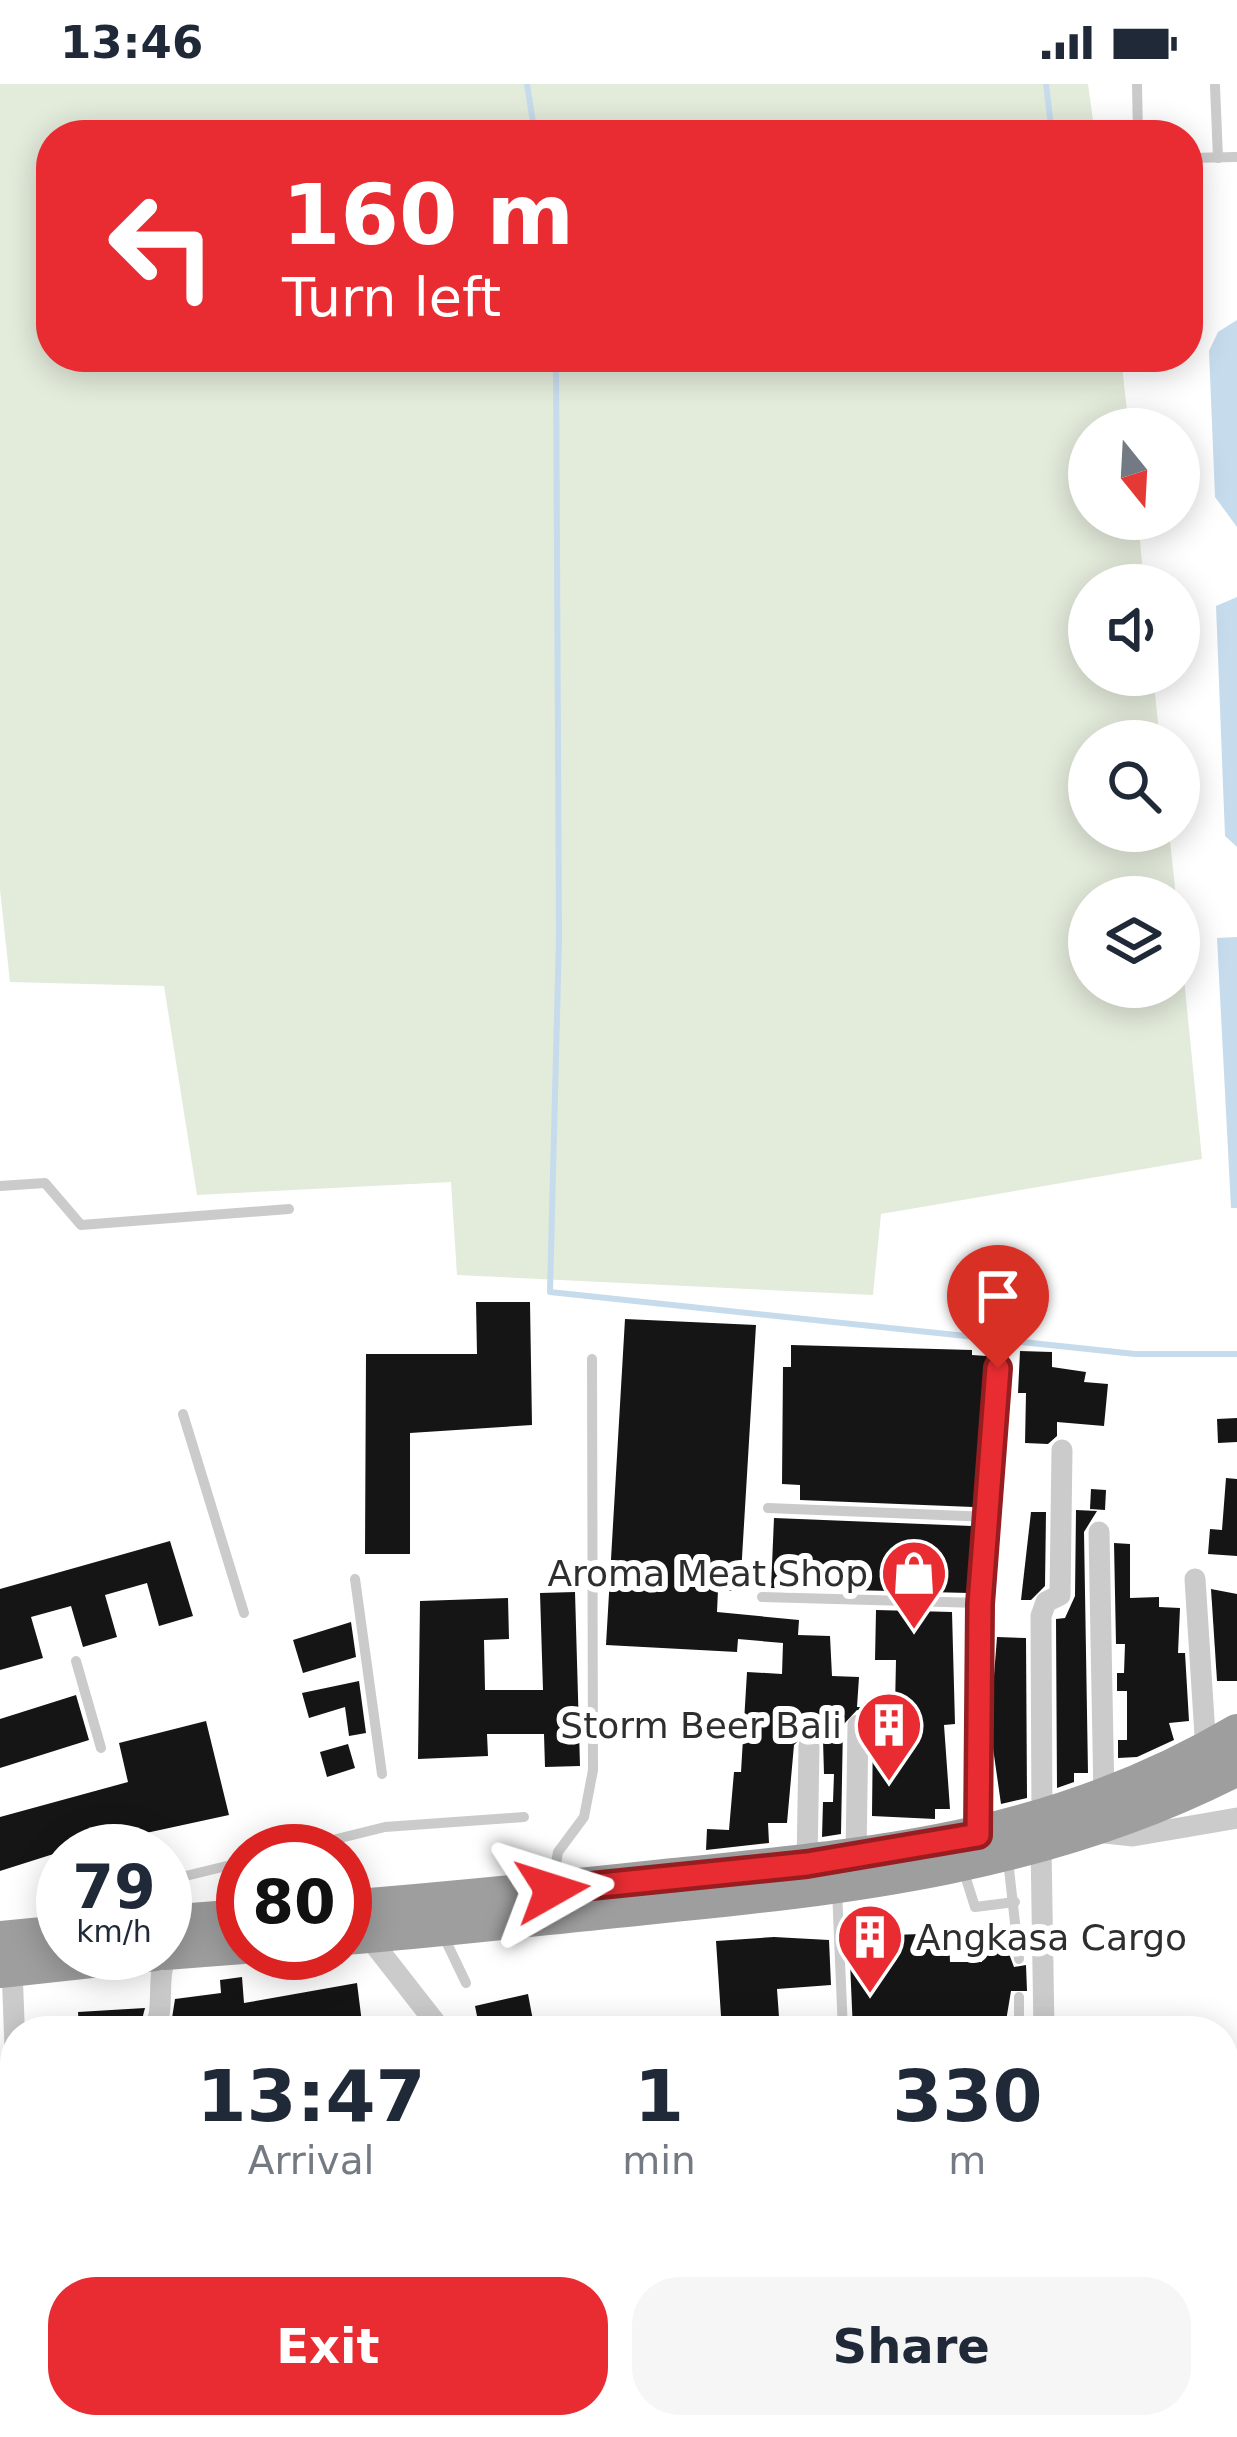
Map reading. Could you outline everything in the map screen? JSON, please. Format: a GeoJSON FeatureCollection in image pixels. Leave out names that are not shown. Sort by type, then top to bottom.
{"type":"FeatureCollection","features":[{"type":"Feature","properties":{"kind":"highway"},"geometry":{"type":"LineString","coordinates":[[372,1927],[440,1928],[1006,1845],[1099,1815],[1226,1750]]}},
{"type":"Feature","properties":{"kind":"highway"},"geometry":{"type":"LineString","coordinates":[[372,1923],[552,1890],[807,1864],[846,1871]]}},
{"type":"Feature","properties":{"kind":"highway"},"geometry":{"type":"LineString","coordinates":[[4,1959],[36,1941]]}},
{"type":"Feature","properties":{"kind":"highway"},"geometry":{"type":"LineString","coordinates":[[4,1959],[36,1958]]}},
{"type":"Feature","properties":{"kind":"street"},"geometry":{"type":"LineString","coordinates":[[1041,2016],[1006,1845],[1041,1616],[1046,1602],[1060,1595],[1062,1450]]}},
{"type":"Feature","properties":{"kind":"street"},"geometry":{"type":"LineString","coordinates":[[1099,1532],[1099,1815],[1110,1838],[1237,1818]]}},
{"type":"Feature","properties":{"kind":"street"},"geometry":{"type":"LineString","coordinates":[[1195,1580],[1226,1750]]}},
{"type":"Feature","properties":{"kind":"street"},"geometry":{"type":"LineString","coordinates":[[846,1871],[858,1725]]}},
{"type":"Feature","properties":{"kind":"street"},"geometry":{"type":"LineString","coordinates":[[807,1864],[809,1745]]}},
{"type":"Feature","properties":{"kind":"street"},"geometry":{"type":"LineString","coordinates":[[372,1950],[429,2016]]}},
{"type":"Feature","properties":{"kind":"street"},"geometry":{"type":"LineString","coordinates":[[4,1959],[11,2016]]}},
{"type":"Feature","properties":{"kind":"street"},"geometry":{"type":"LineString","coordinates":[[157,1980],[159,2016]]}},
{"type":"Feature","properties":{"kind":"lane"},"geometry":{"type":"LineString","coordinates":[[1137,85],[1138,120]]}},
{"type":"Feature","properties":{"kind":"lane"},"geometry":{"type":"LineString","coordinates":[[1215,86],[1218,158]]}},
{"type":"Feature","properties":{"kind":"lane"},"geometry":{"type":"LineString","coordinates":[[1203,158],[1237,158]]}},
{"type":"Feature","properties":{"kind":"lane"},"geometry":{"type":"LineString","coordinates":[[0,1186],[45,1183],[81,1225],[290,1209]]}},
{"type":"Feature","properties":{"kind":"lane"},"geometry":{"type":"LineString","coordinates":[[552,1890],[558,1852],[584,1817],[593,1770],[592,1359]]}},
{"type":"Feature","properties":{"kind":"lane"},"geometry":{"type":"LineString","coordinates":[[998,1368],[980,1604],[1018,1959]]}},
{"type":"Feature","properties":{"kind":"lane"},"geometry":{"type":"LineString","coordinates":[[183,1414],[244,1613]]}},
{"type":"Feature","properties":{"kind":"lane"},"geometry":{"type":"LineString","coordinates":[[768,1508],[990,1517]]}},
{"type":"Feature","properties":{"kind":"lane"},"geometry":{"type":"LineString","coordinates":[[355,1579],[382,1774]]}},
{"type":"Feature","properties":{"kind":"lane"},"geometry":{"type":"LineString","coordinates":[[762,1597],[980,1604]]}},
{"type":"Feature","properties":{"kind":"lane"},"geometry":{"type":"LineString","coordinates":[[76,1661],[101,1748]]}},
{"type":"Feature","properties":{"kind":"lane"},"geometry":{"type":"LineString","coordinates":[[372,1830],[524,1817]]}},
{"type":"Feature","properties":{"kind":"lane"},"geometry":{"type":"LineString","coordinates":[[1006,1845],[975,1907],[1015,1902]]}},
{"type":"Feature","properties":{"kind":"lane"},"geometry":{"type":"LineString","coordinates":[[843,2016],[846,1871]]}},
{"type":"Feature","properties":{"kind":"lane"},"geometry":{"type":"LineString","coordinates":[[440,1928],[466,1983]]}},
{"type":"Feature","properties":{"kind":"lane"},"geometry":{"type":"LineString","coordinates":[[1018,1997],[1019,2016]]}},
{"type":"Feature","properties":{"kind":"green space"},"geometry":{"type":"Polygon","coordinates":[[[0,84],[1088,84],[1093,120],[36,120],[36,372],[1123,372],[1127,408],[1068,408],[1068,540],[1140,540],[1142,564],[1068,564],[1068,696],[1155,696],[1158,720],[1068,720],[1068,852],[1171,852],[1174,876],[1068,876],[1068,1008],[1187,1008],[1202,1159],[881,1214],[873,1295],[457,1275],[451,1182],[197,1195],[164,986],[10,982],[0,890],[0,84]]]}},
{"type":"Feature","properties":{"kind":"water"},"geometry":{"type":"Polygon","coordinates":[[[1237,320],[1237,527],[1215,497],[1209,351],[1218,332],[1237,320]]]}},
{"type":"Feature","properties":{"kind":"water"},"geometry":{"type":"Polygon","coordinates":[[[1237,597],[1237,847],[1225,836],[1216,606],[1237,597]]]}},
{"type":"Feature","properties":{"kind":"water"},"geometry":{"type":"Polygon","coordinates":[[[1237,937],[1237,1208],[1231,1208],[1217,938],[1237,937]]]}},
{"type":"Feature","properties":{"kind":"building"},"geometry":{"type":"Polygon","coordinates":[[[476,1302],[530,1302],[532,1425],[410,1433],[410,1554],[365,1554],[366,1354],[477,1354],[476,1302]]]}},
{"type":"Feature","properties":{"kind":"building"},"geometry":{"type":"Polygon","coordinates":[[[625,1319],[756,1325],[740,1591],[718,1590],[717,1612],[799,1620],[798,1635],[830,1636],[832,1676],[859,1677],[857,1707],[895,1707],[896,1660],[875,1660],[876,1610],[952,1612],[955,1724],[944,1725],[950,1809],[935,1809],[935,1819],[872,1816],[873,1724],[867,1713],[857,1710],[843,1725],[841,1834],[822,1837],[823,1802],[833,1802],[834,1774],[824,1774],[823,1740],[808,1731],[794,1745],[787,1823],[768,1823],[769,1843],[706,1850],[707,1829],[729,1830],[734,1772],[741,1772],[747,1672],[782,1674],[783,1643],[738,1639],[737,1652],[606,1645],[625,1319]]]}},
{"type":"Feature","properties":{"kind":"building"},"geometry":{"type":"Polygon","coordinates":[[[791,1345],[972,1350],[972,1355],[987,1356],[978,1501],[973,1507],[800,1500],[800,1485],[782,1484],[783,1367],[791,1367],[791,1345]]]}},
{"type":"Feature","properties":{"kind":"building"},"geometry":{"type":"Polygon","coordinates":[[[1020,1351],[1052,1352],[1052,1367],[1086,1372],[1084,1382],[1108,1384],[1104,1426],[1057,1422],[1057,1436],[1048,1444],[1025,1443],[1026,1393],[1018,1393],[1020,1351]]]}},
{"type":"Feature","properties":{"kind":"building"},"geometry":{"type":"Polygon","coordinates":[[[1237,1418],[1237,1442],[1218,1443],[1217,1419],[1237,1418]]]}},
{"type":"Feature","properties":{"kind":"building"},"geometry":{"type":"Polygon","coordinates":[[[1226,1478],[1237,1479],[1237,1556],[1208,1554],[1210,1529],[1222,1530],[1226,1478]]]}},
{"type":"Feature","properties":{"kind":"building"},"geometry":{"type":"Polygon","coordinates":[[[1091,1489],[1106,1490],[1105,1510],[1090,1509],[1091,1489]]]}},
{"type":"Feature","properties":{"kind":"building"},"geometry":{"type":"Polygon","coordinates":[[[1076,1510],[1097,1511],[1084,1532],[1088,1773],[1074,1773],[1074,1782],[1057,1788],[1056,1619],[1065,1618],[1075,1596],[1076,1510]]]}},
{"type":"Feature","properties":{"kind":"building"},"geometry":{"type":"Polygon","coordinates":[[[1031,1512],[1046,1512],[1045,1586],[1031,1600],[1021,1600],[1031,1512]]]}},
{"type":"Feature","properties":{"kind":"building"},"geometry":{"type":"Polygon","coordinates":[[[774,1518],[972,1526],[969,1593],[771,1588],[774,1518]]]}},
{"type":"Feature","properties":{"kind":"building"},"geometry":{"type":"Polygon","coordinates":[[[170,1541],[193,1616],[159,1626],[147,1583],[105,1595],[117,1637],[83,1647],[71,1606],[31,1617],[43,1658],[0,1670],[0,1589],[170,1541]]]}},
{"type":"Feature","properties":{"kind":"building"},"geometry":{"type":"Polygon","coordinates":[[[1114,1543],[1130,1544],[1130,1598],[1159,1597],[1159,1607],[1180,1608],[1178,1653],[1185,1653],[1189,1721],[1169,1723],[1174,1740],[1137,1757],[1118,1758],[1118,1740],[1127,1740],[1127,1691],[1117,1691],[1117,1673],[1124,1673],[1125,1644],[1116,1644],[1114,1543]]]}},
{"type":"Feature","properties":{"kind":"building"},"geometry":{"type":"Polygon","coordinates":[[[1211,1589],[1237,1594],[1237,1681],[1217,1681],[1211,1589]]]}},
{"type":"Feature","properties":{"kind":"building"},"geometry":{"type":"Polygon","coordinates":[[[575,1592],[580,1766],[545,1767],[544,1734],[487,1734],[488,1756],[418,1759],[420,1601],[508,1598],[509,1639],[484,1640],[485,1690],[543,1690],[540,1593],[575,1592]]]}},
{"type":"Feature","properties":{"kind":"building"},"geometry":{"type":"Polygon","coordinates":[[[351,1622],[356,1657],[303,1673],[293,1640],[351,1622]]]}},
{"type":"Feature","properties":{"kind":"building"},"geometry":{"type":"Polygon","coordinates":[[[997,1637],[1026,1638],[1027,1798],[1001,1804],[990,1727],[997,1637]]]}},
{"type":"Feature","properties":{"kind":"building"},"geometry":{"type":"Polygon","coordinates":[[[359,1681],[366,1733],[349,1736],[345,1707],[309,1718],[302,1693],[359,1681]]]}},
{"type":"Feature","properties":{"kind":"building"},"geometry":{"type":"Polygon","coordinates":[[[76,1695],[89,1740],[0,1768],[0,1719],[76,1695]]]}},
{"type":"Feature","properties":{"kind":"building"},"geometry":{"type":"Polygon","coordinates":[[[206,1721],[229,1815],[188,1824],[36,1824],[36,1860],[0,1871],[0,1817],[128,1782],[119,1743],[206,1721]]]}},
{"type":"Feature","properties":{"kind":"building"},"geometry":{"type":"Polygon","coordinates":[[[348,1744],[355,1768],[327,1777],[320,1752],[348,1744]]]}},
{"type":"Feature","properties":{"kind":"building"},"geometry":{"type":"Polygon","coordinates":[[[949,1933],[950,1962],[982,1962],[982,1952],[1008,1951],[1014,1967],[1026,1965],[1027,1991],[1011,1991],[1007,2016],[852,2016],[849,1939],[860,1939],[861,1961],[894,1960],[893,1935],[949,1933]]]}},
{"type":"Feature","properties":{"kind":"building"},"geometry":{"type":"Polygon","coordinates":[[[829,1940],[831,1985],[777,1989],[779,2016],[721,2016],[716,1941],[829,1940]]]}},
{"type":"Feature","properties":{"kind":"building"},"geometry":{"type":"Polygon","coordinates":[[[220,1980],[242,1980],[244,2003],[357,1983],[361,2016],[172,2016],[175,1999],[221,1993],[220,1980]]]}},
{"type":"Feature","properties":{"kind":"building"},"geometry":{"type":"Polygon","coordinates":[[[528,1994],[532,2016],[477,2016],[475,2006],[528,1994]]]}},
{"type":"Feature","properties":{"kind":"building"},"geometry":{"type":"Polygon","coordinates":[[[145,2008],[143,2016],[78,2016],[78,2012],[145,2008]]]}},
{"type":"Feature","properties":{"kind":"waterway"},"geometry":{"type":"LineString","coordinates":[[527,84],[533,120]]}},
{"type":"Feature","properties":{"kind":"waterway"},"geometry":{"type":"LineString","coordinates":[[1046,84],[1050,120]]}},
{"type":"Feature","properties":{"kind":"waterway"},"geometry":{"type":"LineString","coordinates":[[556,372],[559,937],[550,1292],[1135,1354],[1237,1354]]}},
{"type":"Feature","properties":{"kind":"place","name":"Aroma Meat Shop"},"geometry":{"type":"Point","coordinates":[914,1632]}},
{"type":"Feature","properties":{"kind":"place","name":"Storm Beer Bali"},"geometry":{"type":"Point","coordinates":[889,1784]}},
{"type":"Feature","properties":{"kind":"place","name":"Angkasa Cargo"},"geometry":{"type":"Point","coordinates":[870,1996]}},
{"type":"Feature","properties":{"kind":"route"},"geometry":{"type":"LineString","coordinates":[[552,1890],[807,1864],[978,1835],[980,1604],[998,1368]]}}]}
